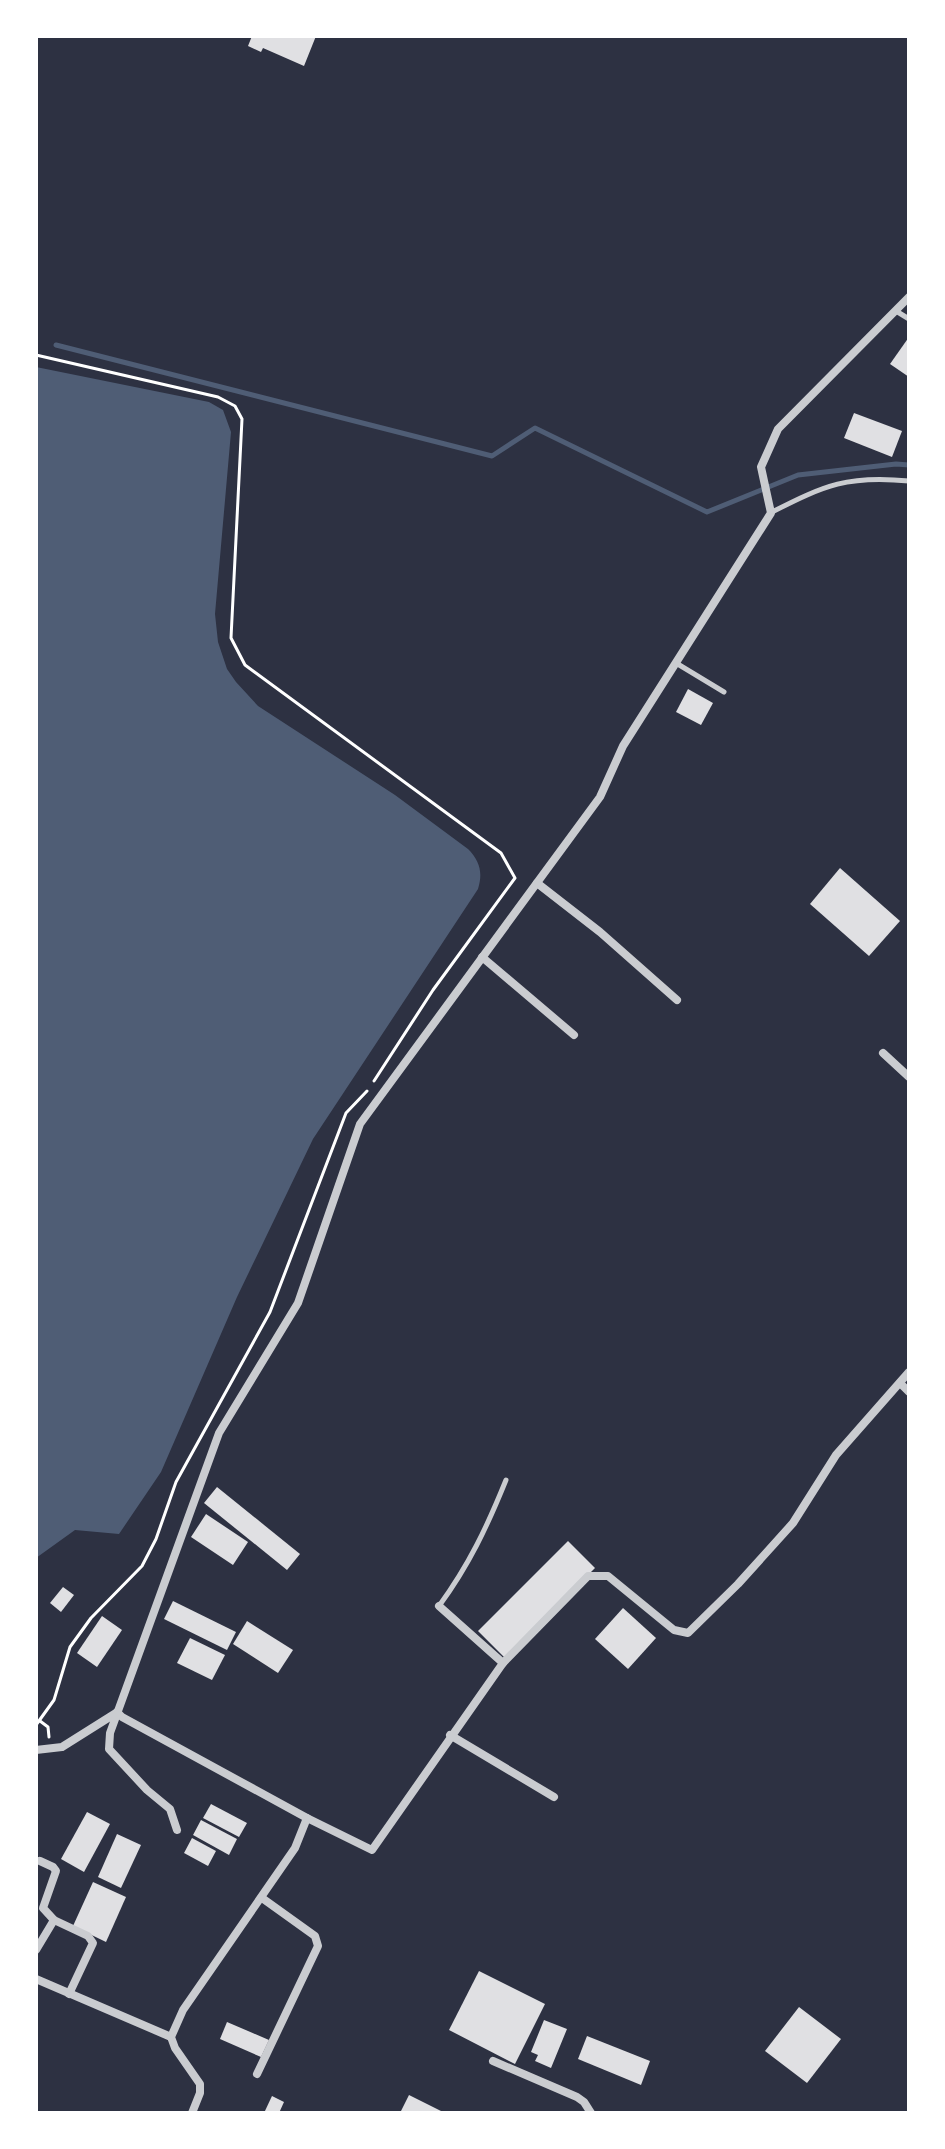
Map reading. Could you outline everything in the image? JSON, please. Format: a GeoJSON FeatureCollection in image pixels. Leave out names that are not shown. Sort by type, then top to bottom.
{"type":"FeatureCollection","features":[{"type":"Feature","properties":{"kind":"street"},"geometry":{"type":"LineString","coordinates":[[177,1830],[170,1809],[147,1790],[109,1749],[110,1733],[219,1433],[298,1303],[360,1124],[600,797],[623,746],[771,513],[761,467],[778,429],[909,297]]}},
{"type":"Feature","properties":{"kind":"street"},"geometry":{"type":"LineString","coordinates":[[537,883],[600,932],[677,1000]]}},
{"type":"Feature","properties":{"kind":"street"},"geometry":{"type":"LineString","coordinates":[[482,957],[574,1035]]}},
{"type":"Feature","properties":{"kind":"street"},"geometry":{"type":"LineString","coordinates":[[883,1053],[909,1077]]}},
{"type":"Feature","properties":{"kind":"street"},"geometry":{"type":"LineString","coordinates":[[117,1712],[307,1818],[372,1850],[503,1663],[588,1576],[608,1576],[674,1630],[688,1633],[793,1523],[836,1455],[909,1372]]}},
{"type":"Feature","properties":{"kind":"street"},"geometry":{"type":"LineString","coordinates":[[900,1383],[909,1392]]}},
{"type":"Feature","properties":{"kind":"street"},"geometry":{"type":"LineString","coordinates":[[439,1606],[503,1663]]}},
{"type":"Feature","properties":{"kind":"street"},"geometry":{"type":"LineString","coordinates":[[36,1750],[62,1747],[117,1712]]}},
{"type":"Feature","properties":{"kind":"street"},"geometry":{"type":"LineString","coordinates":[[450,1735],[554,1797]]}},
{"type":"Feature","properties":{"kind":"street"},"geometry":{"type":"LineString","coordinates":[[192,2113],[200,2084],[171,2037],[183,2010],[295,1848],[307,1818]]}},
{"type":"Feature","properties":{"kind":"street"},"geometry":{"type":"LineString","coordinates":[[40,1861],[56,1871],[43,1908],[54,1920],[88,1936],[93,1943],[69,1994]]}},
{"type":"Feature","properties":{"kind":"street"},"geometry":{"type":"LineString","coordinates":[[257,2074],[318,1946],[315,1936],[262,1898]]}},
{"type":"Feature","properties":{"kind":"street"},"geometry":{"type":"LineString","coordinates":[[36,1950],[54,1920]]}},
{"type":"Feature","properties":{"kind":"street"},"geometry":{"type":"LineString","coordinates":[[36,1979],[171,2037]]}},
{"type":"Feature","properties":{"kind":"street"},"geometry":{"type":"LineString","coordinates":[[493,2061],[577,2097],[591,2113]]}},
{"type":"Feature","properties":{"kind":"lane"},"geometry":{"type":"LineString","coordinates":[[896,310],[909,319]]}},
{"type":"Feature","properties":{"kind":"lane"},"geometry":{"type":"LineString","coordinates":[[771,513],[821,487],[876,478],[909,481]]}},
{"type":"Feature","properties":{"kind":"lane"},"geometry":{"type":"LineString","coordinates":[[676,663],[724,692]]}},
{"type":"Feature","properties":{"kind":"lane"},"geometry":{"type":"LineString","coordinates":[[439,1606],[482,1540],[506,1480]]}},
{"type":"Feature","properties":{"kind":"path"},"geometry":{"type":"LineString","coordinates":[[36,355],[218,397],[235,406],[242,419],[231,638],[245,665],[501,853],[515,878],[433,990],[368,1089],[346,1113],[270,1312],[176,1482],[156,1539],[142,1566],[91,1618],[70,1647],[54,1700],[36,1725]]}},
{"type":"Feature","properties":{"kind":"path"},"geometry":{"type":"LineString","coordinates":[[40,1721],[48,1727],[50,1748]]}},
{"type":"Feature","properties":{"kind":"water"},"geometry":{"type":"Polygon","coordinates":[[[36,367],[209,402],[223,410],[231,432],[215,614],[218,642],[227,669],[258,706],[395,795],[468,849],[478,863],[480,878],[478,889],[313,1139],[237,1297],[161,1472],[119,1534],[75,1530],[36,1558],[36,367]]]}},
{"type":"Feature","properties":{"kind":"building"},"geometry":{"type":"Polygon","coordinates":[[[252,36],[316,36],[304,66],[263,48],[261,52],[248,46],[252,36]]]}},
{"type":"Feature","properties":{"kind":"building"},"geometry":{"type":"Polygon","coordinates":[[[909,337],[909,377],[890,364],[909,337]]]}},
{"type":"Feature","properties":{"kind":"building"},"geometry":{"type":"Polygon","coordinates":[[[854,413],[902,431],[892,457],[844,438],[854,413]]]}},
{"type":"Feature","properties":{"kind":"building"},"geometry":{"type":"Polygon","coordinates":[[[688,689],[713,703],[701,725],[676,712],[688,689]]]}},
{"type":"Feature","properties":{"kind":"building"},"geometry":{"type":"Polygon","coordinates":[[[840,868],[900,921],[869,956],[810,904],[840,868]]]}},
{"type":"Feature","properties":{"kind":"building"},"geometry":{"type":"Polygon","coordinates":[[[217,1487],[300,1554],[287,1570],[204,1503],[217,1487]]]}},
{"type":"Feature","properties":{"kind":"building"},"geometry":{"type":"Polygon","coordinates":[[[206,1514],[248,1542],[233,1565],[191,1537],[206,1514]]]}},
{"type":"Feature","properties":{"kind":"building"},"geometry":{"type":"Polygon","coordinates":[[[568,1541],[595,1568],[505,1658],[478,1631],[568,1541]]]}},
{"type":"Feature","properties":{"kind":"building"},"geometry":{"type":"Polygon","coordinates":[[[63,1587],[74,1595],[61,1612],[50,1603],[63,1587]]]}},
{"type":"Feature","properties":{"kind":"building"},"geometry":{"type":"Polygon","coordinates":[[[173,1601],[236,1632],[227,1650],[164,1619],[173,1601]]]}},
{"type":"Feature","properties":{"kind":"building"},"geometry":{"type":"Polygon","coordinates":[[[623,1608],[656,1638],[628,1669],[595,1639],[623,1608]]]}},
{"type":"Feature","properties":{"kind":"building"},"geometry":{"type":"Polygon","coordinates":[[[102,1616],[122,1630],[97,1667],[77,1653],[102,1616]]]}},
{"type":"Feature","properties":{"kind":"building"},"geometry":{"type":"Polygon","coordinates":[[[247,1621],[293,1650],[278,1673],[233,1644],[247,1621]]]}},
{"type":"Feature","properties":{"kind":"building"},"geometry":{"type":"Polygon","coordinates":[[[190,1638],[225,1655],[212,1680],[177,1663],[190,1638]]]}},
{"type":"Feature","properties":{"kind":"building"},"geometry":{"type":"Polygon","coordinates":[[[211,1804],[247,1823],[239,1837],[203,1818],[211,1804]]]}},
{"type":"Feature","properties":{"kind":"building"},"geometry":{"type":"Polygon","coordinates":[[[87,1812],[110,1824],[84,1872],[61,1859],[87,1812]]]}},
{"type":"Feature","properties":{"kind":"building"},"geometry":{"type":"Polygon","coordinates":[[[201,1820],[237,1839],[229,1855],[193,1835],[201,1820]]]}},
{"type":"Feature","properties":{"kind":"building"},"geometry":{"type":"Polygon","coordinates":[[[117,1834],[141,1845],[121,1888],[98,1877],[117,1834]]]}},
{"type":"Feature","properties":{"kind":"building"},"geometry":{"type":"Polygon","coordinates":[[[192,1838],[216,1851],[208,1866],[184,1853],[192,1838]]]}},
{"type":"Feature","properties":{"kind":"building"},"geometry":{"type":"Polygon","coordinates":[[[93,1882],[126,1897],[106,1942],[73,1926],[93,1882]]]}},
{"type":"Feature","properties":{"kind":"building"},"geometry":{"type":"Polygon","coordinates":[[[479,1971],[545,2004],[515,2064],[449,2030],[479,1971]]]}},
{"type":"Feature","properties":{"kind":"building"},"geometry":{"type":"Polygon","coordinates":[[[799,2007],[841,2039],[807,2083],[765,2051],[799,2007]]]}},
{"type":"Feature","properties":{"kind":"building"},"geometry":{"type":"Polygon","coordinates":[[[544,2020],[567,2029],[551,2068],[535,2061],[538,2055],[531,2052],[544,2020]]]}},
{"type":"Feature","properties":{"kind":"building"},"geometry":{"type":"Polygon","coordinates":[[[227,2022],[269,2040],[261,2057],[220,2039],[227,2022]]]}},
{"type":"Feature","properties":{"kind":"building"},"geometry":{"type":"Polygon","coordinates":[[[587,2036],[650,2061],[641,2085],[578,2059],[587,2036]]]}},
{"type":"Feature","properties":{"kind":"building"},"geometry":{"type":"Polygon","coordinates":[[[409,2095],[445,2113],[400,2113],[409,2095]]]}},
{"type":"Feature","properties":{"kind":"building"},"geometry":{"type":"Polygon","coordinates":[[[272,2096],[284,2102],[279,2113],[264,2113],[272,2096]]]}},
{"type":"Feature","properties":{"kind":"waterway"},"geometry":{"type":"LineString","coordinates":[[56,345],[492,456],[535,428],[707,512],[798,475],[909,465]]}}]}
